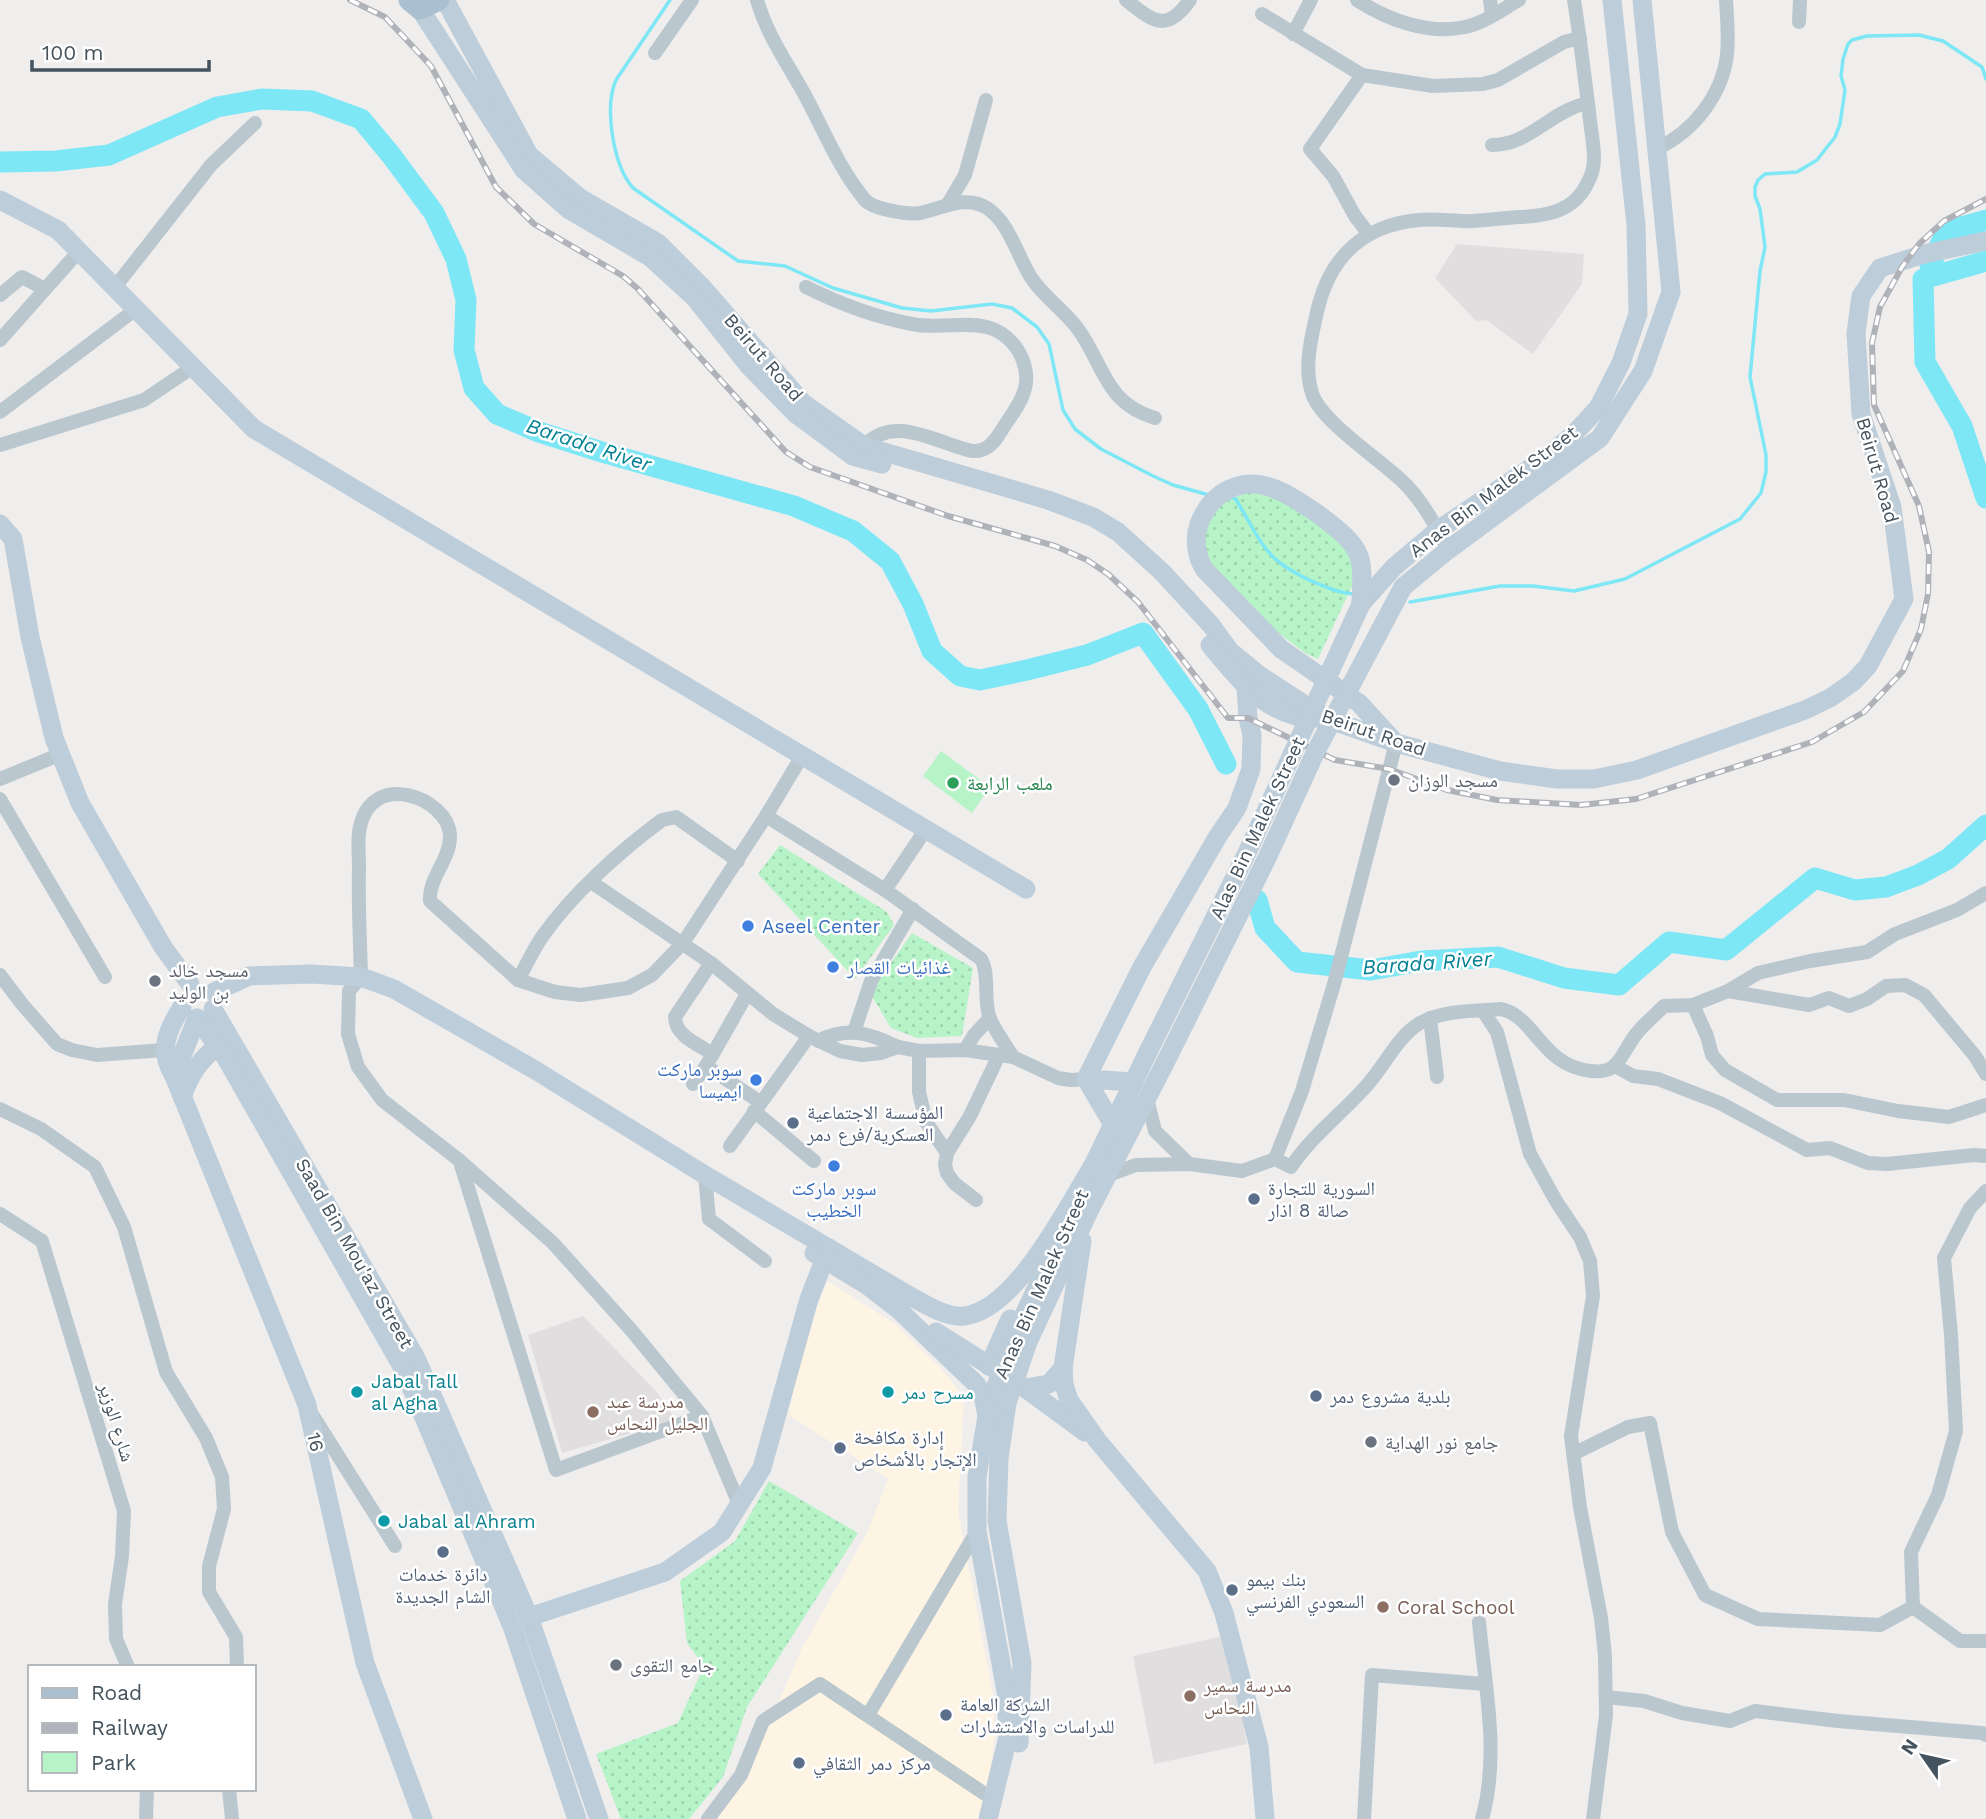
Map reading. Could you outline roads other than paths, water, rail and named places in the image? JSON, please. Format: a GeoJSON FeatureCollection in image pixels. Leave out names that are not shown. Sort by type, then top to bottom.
{"type":"FeatureCollection","features":[{"type":"Feature","properties":{"kind":"street"},"geometry":{"type":"LineString","coordinates":[[655,53],[692,0]]}},
{"type":"Feature","properties":{"kind":"street"},"geometry":{"type":"LineString","coordinates":[[757,0],[769,37],[791,69],[838,161],[867,203],[887,209],[919,213],[948,204],[977,203],[990,210],[997,217],[1032,279],[1078,328],[1112,391],[1134,410],[1155,418]]}},
{"type":"Feature","properties":{"kind":"street"},"geometry":{"type":"LineString","coordinates":[[1126,0],[1153,20],[1162,23],[1175,18],[1190,0]]}},
{"type":"Feature","properties":{"kind":"street"},"geometry":{"type":"LineString","coordinates":[[1293,34],[1311,0]]}},
{"type":"Feature","properties":{"kind":"street"},"geometry":{"type":"LineString","coordinates":[[1357,0],[1370,9],[1421,29],[1466,27],[1491,7],[1519,0]]}},
{"type":"Feature","properties":{"kind":"street"},"geometry":{"type":"LineString","coordinates":[[1448,550],[1438,530],[1403,481],[1344,432],[1314,398],[1310,386],[1308,354],[1320,299],[1336,266],[1368,233],[1421,220],[1471,221],[1542,216],[1555,213],[1570,204],[1587,184],[1594,159],[1574,0]]}},
{"type":"Feature","properties":{"kind":"street","name":"Anas Bin Malek Street"},"geometry":{"type":"LineString","coordinates":[[1360,604],[1394,567],[1438,530],[1541,461],[1572,436],[1598,408],[1621,363],[1638,314],[1636,225],[1612,0]]}},
{"type":"Feature","properties":{"kind":"street","name":"Anas Bin Malek Street"},"geometry":{"type":"LineString","coordinates":[[988,1819],[1008,1737],[1006,1691],[977,1531],[977,1477],[987,1416],[1000,1398],[1020,1342],[1099,1172],[1147,1099],[1268,858],[1316,751],[1403,587],[1448,550],[1600,438],[1643,371],[1671,292],[1642,0]]}},
{"type":"Feature","properties":{"kind":"street"},"geometry":{"type":"LineString","coordinates":[[1658,148],[1684,133],[1717,88],[1727,53],[1726,0]]}},
{"type":"Feature","properties":{"kind":"street"},"geometry":{"type":"LineString","coordinates":[[1799,22],[1800,0]]}},
{"type":"Feature","properties":{"kind":"street"},"geometry":{"type":"LineString","coordinates":[[428,2],[524,170],[568,209],[650,257],[695,298],[749,366],[796,414],[853,456],[1065,517],[1114,540],[1163,589],[1246,688],[1296,717],[1325,718]]}},
{"type":"Feature","properties":{"kind":"street","name":"Beirut Road"},"geometry":{"type":"LineString","coordinates":[[428,2],[529,155],[580,198],[658,243],[703,288],[803,403],[864,446],[1048,500],[1093,517],[1118,532],[1163,572],[1230,651],[1259,676],[1325,718],[1396,743],[1526,776],[1594,779],[1637,770],[1756,728],[1830,698],[1853,682],[1868,666],[1904,599],[1892,507],[1861,414],[1856,333],[1861,296],[1880,268],[1924,254],[1986,241]]}},
{"type":"Feature","properties":{"kind":"street"},"geometry":{"type":"LineString","coordinates":[[1262,14],[1362,75],[1433,86],[1483,84],[1498,80],[1564,42],[1580,38]]}},
{"type":"Feature","properties":{"kind":"street"},"geometry":{"type":"LineString","coordinates":[[1362,75],[1310,149],[1333,176],[1355,216],[1368,233]]}},
{"type":"Feature","properties":{"kind":"street"},"geometry":{"type":"LineString","coordinates":[[948,204],[965,174],[986,100]]}},
{"type":"Feature","properties":{"kind":"street"},"geometry":{"type":"LineString","coordinates":[[1492,145],[1513,143],[1574,106],[1588,103]]}},
{"type":"Feature","properties":{"kind":"street"},"geometry":{"type":"LineString","coordinates":[[114,288],[211,165],[255,123]]}},
{"type":"Feature","properties":{"kind":"street"},"geometry":{"type":"LineString","coordinates":[[0,200],[58,230],[254,429],[1026,889]]}},
{"type":"Feature","properties":{"kind":"street"},"geometry":{"type":"LineString","coordinates":[[0,340],[79,251]]}},
{"type":"Feature","properties":{"kind":"street"},"geometry":{"type":"LineString","coordinates":[[0,295],[22,277],[45,289]]}},
{"type":"Feature","properties":{"kind":"street"},"geometry":{"type":"LineString","coordinates":[[806,287],[884,318],[925,326],[958,323],[984,326],[1007,338],[1023,358],[1026,370],[1023,395],[996,439],[983,450],[967,450],[899,430],[883,432],[864,446]]}},
{"type":"Feature","properties":{"kind":"street"},"geometry":{"type":"LineString","coordinates":[[0,412],[136,309]]}},
{"type":"Feature","properties":{"kind":"street"},"geometry":{"type":"LineString","coordinates":[[0,445],[144,400],[193,367]]}},
{"type":"Feature","properties":{"kind":"street"},"geometry":{"type":"LineString","coordinates":[[1275,1159],[1302,1091],[1334,984],[1396,743],[1359,703],[1281,649],[1205,570],[1200,562],[1196,543],[1201,518],[1213,500],[1237,486],[1264,484],[1290,495],[1340,532],[1358,555],[1361,568],[1360,604]]}},
{"type":"Feature","properties":{"kind":"street"},"geometry":{"type":"LineString","coordinates":[[0,524],[13,539],[30,637],[54,738],[80,803],[163,947],[190,984],[207,984],[202,1007],[174,1076]]}},
{"type":"Feature","properties":{"kind":"street","name":"Alas Bin Malek Street"},"geometry":{"type":"LineString","coordinates":[[1149,1050],[1247,855],[1360,604]]}},
{"type":"Feature","properties":{"kind":"street"},"geometry":{"type":"LineString","coordinates":[[1086,1079],[1142,967],[1217,836],[1237,808],[1251,769],[1252,736],[1246,688]]}},
{"type":"Feature","properties":{"kind":"street"},"geometry":{"type":"LineString","coordinates":[[0,779],[61,754]]}},
{"type":"Feature","properties":{"kind":"street"},"geometry":{"type":"LineString","coordinates":[[739,1504],[702,1416],[632,1331],[553,1242],[459,1160],[382,1100],[358,1067],[348,1034],[349,991],[361,977],[358,910],[359,828],[368,805],[383,794],[408,795],[428,804],[444,818],[450,833],[449,849],[429,892],[430,901],[518,980],[555,992],[580,995],[628,988],[652,975],[683,943],[738,861],[802,756]]}},
{"type":"Feature","properties":{"kind":"street"},"geometry":{"type":"LineString","coordinates":[[0,799],[105,977]]}},
{"type":"Feature","properties":{"kind":"street"},"geometry":{"type":"LineString","coordinates":[[766,816],[885,890],[981,959],[990,1018],[1006,1056]]}},
{"type":"Feature","properties":{"kind":"street"},"geometry":{"type":"LineString","coordinates":[[518,980],[541,938],[591,882],[662,820],[676,817],[738,861]]}},
{"type":"Feature","properties":{"kind":"street"},"geometry":{"type":"LineString","coordinates":[[885,890],[926,829]]}},
{"type":"Feature","properties":{"kind":"street"},"geometry":{"type":"LineString","coordinates":[[591,882],[683,943],[747,994],[813,1039],[840,1051],[862,1055],[881,1053],[898,1047]]}},
{"type":"Feature","properties":{"kind":"street"},"geometry":{"type":"LineString","coordinates":[[0,975],[57,1044],[97,1055],[164,1050],[169,1028],[249,975],[311,974],[361,977],[394,989],[512,1057],[733,1191],[761,1218],[938,1311],[962,1317],[989,1308],[1021,1276],[1099,1172],[1136,1166],[1189,1164],[1242,1171],[1275,1159],[1291,1167],[1302,1151],[1369,1084],[1408,1033],[1430,1018],[1510,1010],[1541,1044],[1564,1064],[1594,1072],[1615,1066],[1638,1032],[1664,1006],[1693,1005],[1728,991],[1758,973],[1867,952],[1895,934],[1957,910],[1986,892]]}},
{"type":"Feature","properties":{"kind":"street"},"geometry":{"type":"LineString","coordinates":[[854,1032],[871,981],[913,909]]}},
{"type":"Feature","properties":{"kind":"street"},"geometry":{"type":"LineString","coordinates":[[711,963],[676,1017],[675,1024],[679,1032],[814,1161]]}},
{"type":"Feature","properties":{"kind":"street"},"geometry":{"type":"LineString","coordinates":[[1728,991],[1809,1005],[1829,998],[1849,1006],[1867,999],[1886,986],[1905,985],[1924,995],[1975,1056],[1986,1074]]}},
{"type":"Feature","properties":{"kind":"street"},"geometry":{"type":"LineString","coordinates":[[693,1084],[710,1060],[747,994]]}},
{"type":"Feature","properties":{"kind":"street"},"geometry":{"type":"LineString","coordinates":[[1693,1005],[1712,1055],[1725,1070],[1777,1100],[1844,1100],[1898,1111],[1949,1117],[1986,1105]]}},
{"type":"Feature","properties":{"kind":"street","name":"Saad Bin Mou'az Street"},"geometry":{"type":"LineString","coordinates":[[202,1007],[218,1046],[371,1307],[404,1370],[512,1626],[578,1819]]}},
{"type":"Feature","properties":{"kind":"street","name":"Saad Bin Mou'az Street"},"geometry":{"type":"LineString","coordinates":[[202,1007],[416,1358],[529,1617],[598,1819]]}},
{"type":"Feature","properties":{"kind":"street"},"geometry":{"type":"LineString","coordinates":[[1483,1011],[1497,1032],[1530,1154],[1580,1237],[1590,1262],[1593,1296],[1573,1423],[1573,1454],[1603,1636],[1604,1738],[1593,1819]]}},
{"type":"Feature","properties":{"kind":"street"},"geometry":{"type":"LineString","coordinates":[[965,1050],[974,1035],[990,1018]]}},
{"type":"Feature","properties":{"kind":"street"},"geometry":{"type":"LineString","coordinates":[[1430,1018],[1437,1077]]}},
{"type":"Feature","properties":{"kind":"street"},"geometry":{"type":"LineString","coordinates":[[730,1146],[757,1106],[813,1039],[842,1031],[919,1051],[965,1050],[1006,1056],[1071,1080],[1134,1082]]}},
{"type":"Feature","properties":{"kind":"street"},"geometry":{"type":"LineString","coordinates":[[182,1097],[199,1062],[218,1046]]}},
{"type":"Feature","properties":{"kind":"street","name":"16"},"geometry":{"type":"LineString","coordinates":[[164,1050],[167,1065],[174,1076],[307,1405],[365,1663],[423,1819]]}},
{"type":"Feature","properties":{"kind":"street","name":"Anas Bin Malek Street"},"geometry":{"type":"LineString","coordinates":[[1020,1342],[1087,1213],[1112,1123],[1149,1050]]}},
{"type":"Feature","properties":{"kind":"street"},"geometry":{"type":"LineString","coordinates":[[919,1051],[919,1091],[926,1122],[947,1153]]}},
{"type":"Feature","properties":{"kind":"street"},"geometry":{"type":"LineString","coordinates":[[976,1200],[954,1183],[947,1173],[947,1153],[1006,1056]]}},
{"type":"Feature","properties":{"kind":"street"},"geometry":{"type":"LineString","coordinates":[[1615,1066],[1633,1076],[1658,1080],[1720,1102],[1807,1150],[1830,1148],[1867,1163],[1887,1164],[1986,1156]]}},
{"type":"Feature","properties":{"kind":"street"},"geometry":{"type":"LineString","coordinates":[[1086,1079],[1112,1123]]}},
{"type":"Feature","properties":{"kind":"street"},"geometry":{"type":"LineString","coordinates":[[1147,1099],[1154,1130],[1189,1164]]}},
{"type":"Feature","properties":{"kind":"street"},"geometry":{"type":"LineString","coordinates":[[0,1109],[41,1129],[95,1167],[124,1227],[166,1372],[206,1438],[222,1477],[223,1508],[209,1566],[209,1592],[236,1637],[237,1665]]}},
{"type":"Feature","properties":{"kind":"street"},"geometry":{"type":"LineString","coordinates":[[459,1160],[556,1470],[702,1416]]}},
{"type":"Feature","properties":{"kind":"street"},"geometry":{"type":"LineString","coordinates":[[705,1175],[709,1219],[765,1261]]}},
{"type":"Feature","properties":{"kind":"street"},"geometry":{"type":"LineString","coordinates":[[1913,1607],[1911,1552],[1938,1495],[1956,1431],[1944,1258],[1970,1208],[1986,1191]]}},
{"type":"Feature","properties":{"kind":"street"},"geometry":{"type":"LineString","coordinates":[[1087,1213],[1075,1278],[1063,1368],[1064,1385],[1069,1400],[1097,1440],[1207,1571],[1224,1613],[1259,1747],[1265,1819]]}},
{"type":"Feature","properties":{"kind":"street","name":"شارع الوزير"},"geometry":{"type":"LineString","coordinates":[[0,1214],[42,1241],[124,1511],[122,1556],[115,1604],[117,1639],[127,1665]]}},
{"type":"Feature","properties":{"kind":"street"},"geometry":{"type":"LineString","coordinates":[[989,1366],[1052,1234]]}},
{"type":"Feature","properties":{"kind":"street"},"geometry":{"type":"LineString","coordinates":[[827,1254],[899,1310],[1026,1388],[1097,1440]]}},
{"type":"Feature","properties":{"kind":"street"},"geometry":{"type":"LineString","coordinates":[[529,1617],[665,1572],[723,1532],[762,1468],[809,1299],[827,1254]]}},
{"type":"Feature","properties":{"kind":"street"},"geometry":{"type":"LineString","coordinates":[[899,1310],[977,1385],[983,1396],[987,1416]]}},
{"type":"Feature","properties":{"kind":"street"},"geometry":{"type":"LineString","coordinates":[[1026,1388],[1049,1384],[1063,1368]]}},
{"type":"Feature","properties":{"kind":"street","name":"Anas Bin Malek Street"},"geometry":{"type":"LineString","coordinates":[[1000,1398],[997,1521],[1022,1663],[1020,1740],[1001,1819]]}},
{"type":"Feature","properties":{"kind":"street"},"geometry":{"type":"LineString","coordinates":[[307,1405],[395,1546]]}},
{"type":"Feature","properties":{"kind":"street"},"geometry":{"type":"LineString","coordinates":[[1573,1454],[1628,1427],[1650,1423],[1672,1532],[1705,1595],[1758,1619],[1880,1625],[1913,1607]]}},
{"type":"Feature","properties":{"kind":"street"},"geometry":{"type":"LineString","coordinates":[[868,1715],[977,1531]]}},
{"type":"Feature","properties":{"kind":"street"},"geometry":{"type":"LineString","coordinates":[[1913,1607],[1960,1641],[1986,1641]]}},
{"type":"Feature","properties":{"kind":"street"},"geometry":{"type":"LineString","coordinates":[[1479,1622],[1489,1707],[1490,1743],[1489,1793],[1482,1819]]}},
{"type":"Feature","properties":{"kind":"street"},"geometry":{"type":"LineString","coordinates":[[1364,1819],[1372,1675],[1485,1684]]}},
{"type":"Feature","properties":{"kind":"street"},"geometry":{"type":"LineString","coordinates":[[708,1819],[741,1775],[763,1721],[820,1684],[994,1800]]}},
{"type":"Feature","properties":{"kind":"street"},"geometry":{"type":"LineString","coordinates":[[1605,1697],[1644,1701],[1682,1713],[1730,1721],[1755,1711],[1986,1735]]}},
{"type":"Feature","properties":{"kind":"street"},"geometry":{"type":"LineString","coordinates":[[146,1819],[147,1791]]}},
{"type":"Feature","properties":{"kind":"street"},"geometry":{"type":"LineString","coordinates":[[229,1791],[232,1819]]}},
{"type":"Feature","properties":{"kind":"waterway"},"geometry":{"type":"LineString","coordinates":[[670,0],[616,80],[612,91],[611,120],[616,151],[620,165],[633,188],[738,261],[785,266],[833,288],[902,308],[931,311],[992,304],[1012,308],[1037,327],[1049,344],[1063,410],[1075,429],[1101,449],[1153,476],[1209,495]]}},
{"type":"Feature","properties":{"kind":"waterway"},"geometry":{"type":"LineString","coordinates":[[1410,602],[1500,586],[1533,586],[1574,591],[1625,579],[1740,519],[1761,493],[1766,472],[1766,455],[1750,377],[1760,271],[1765,247],[1760,209],[1755,196],[1758,180],[1765,174],[1797,172],[1817,160],[1835,137],[1840,124],[1845,90],[1841,76],[1843,59],[1852,40],[1867,36],[1919,35],[1943,41],[1982,67],[1986,79]]}},
{"type":"Feature","properties":{"kind":"waterway","name":"Barada River"},"geometry":{"type":"LineString","coordinates":[[0,162],[56,161],[109,155],[217,107],[262,99],[312,101],[361,119],[434,213],[456,259],[466,300],[464,350],[474,388],[497,414],[539,432],[605,453],[794,506],[853,531],[890,561],[913,604],[932,651],[960,676],[980,680],[1027,670],[1087,655],[1143,633],[1198,709],[1226,764]]}},
{"type":"Feature","properties":{"kind":"waterway"},"geometry":{"type":"LineString","coordinates":[[1930,265],[1947,231],[1986,220]]}},
{"type":"Feature","properties":{"kind":"waterway","name":"Barada River"},"geometry":{"type":"LineString","coordinates":[[1986,261],[1923,279],[1925,362],[1962,426],[1986,498]]}},
{"type":"Feature","properties":{"kind":"waterway"},"geometry":{"type":"LineString","coordinates":[[1230,498],[1235,498],[1259,539],[1274,558],[1321,585],[1353,594]]}},
{"type":"Feature","properties":{"kind":"waterway","name":"Barada River"},"geometry":{"type":"LineString","coordinates":[[1257,900],[1265,928],[1297,962],[1371,970],[1421,961],[1498,957],[1564,978],[1619,985],[1669,942],[1726,950],[1815,878],[1855,890],[1886,887],[1918,875],[1948,859],[1986,825]]}},
{"type":"Feature","properties":{"kind":"railway"},"geometry":{"type":"LineString","coordinates":[[350,0],[385,17],[431,66],[496,187],[534,224],[623,276],[637,288],[786,452],[810,467],[948,516],[1055,546],[1087,560],[1108,574],[1138,602],[1228,718],[1248,718],[1335,760],[1389,769],[1447,790],[1497,800],[1581,805],[1636,799],[1812,742],[1864,712],[1903,671],[1921,629],[1928,594],[1929,552],[1919,506],[1874,405],[1872,343],[1880,307],[1902,267],[1919,244],[1944,221],[1986,199]]}},
{"type":"Feature","properties":{"kind":"place","name":"مسجد الوزان"},"geometry":{"type":"Point","coordinates":[1394,780]}},
{"type":"Feature","properties":{"kind":"place","name":"ملعب الرابعة"},"geometry":{"type":"Point","coordinates":[953,783]}},
{"type":"Feature","properties":{"kind":"place","name":"Aseel Center"},"geometry":{"type":"Point","coordinates":[748,926]}},
{"type":"Feature","properties":{"kind":"place","name":"غذائيات القصار"},"geometry":{"type":"Point","coordinates":[833,967]}},
{"type":"Feature","properties":{"kind":"place","name":"مسجد خالد بن الوليد"},"geometry":{"type":"Point","coordinates":[155,981]}},
{"type":"Feature","properties":{"kind":"place","name":"سوبر ماركت ايميسا"},"geometry":{"type":"Point","coordinates":[756,1080]}},
{"type":"Feature","properties":{"kind":"place","name":"المؤسسة الاجتماعية العسكرية/فرع دمر"},"geometry":{"type":"Point","coordinates":[793,1123]}},
{"type":"Feature","properties":{"kind":"place","name":"سوبر ماركت الخطيب"},"geometry":{"type":"Point","coordinates":[834,1166]}},
{"type":"Feature","properties":{"kind":"place","name":"السورية للتجارة صالة 8 اذار"},"geometry":{"type":"Point","coordinates":[1254,1199]}},
{"type":"Feature","properties":{"kind":"place","name":"Jabal Tall al Agha"},"geometry":{"type":"Point","coordinates":[357,1392]}},
{"type":"Feature","properties":{"kind":"place","name":"مسرح دمر"},"geometry":{"type":"Point","coordinates":[888,1392]}},
{"type":"Feature","properties":{"kind":"place","name":"بلدية مشروع دمر"},"geometry":{"type":"Point","coordinates":[1316,1396]}},
{"type":"Feature","properties":{"kind":"place","name":"مدرسة عبد الجليل النحاس"},"geometry":{"type":"Point","coordinates":[593,1412]}},
{"type":"Feature","properties":{"kind":"place","name":"جامع نور الهداية"},"geometry":{"type":"Point","coordinates":[1371,1442]}},
{"type":"Feature","properties":{"kind":"place","name":"إدارة مكافحة الإتجار بالأشخاص"},"geometry":{"type":"Point","coordinates":[840,1448]}},
{"type":"Feature","properties":{"kind":"place","name":"Jabal al Ahram"},"geometry":{"type":"Point","coordinates":[384,1521]}},
{"type":"Feature","properties":{"kind":"place","name":"دائرة خدمات الشام الجديدة"},"geometry":{"type":"Point","coordinates":[443,1552]}},
{"type":"Feature","properties":{"kind":"place","name":"بنك بيمو السعودي الفرنسي"},"geometry":{"type":"Point","coordinates":[1232,1590]}},
{"type":"Feature","properties":{"kind":"place","name":"Coral School"},"geometry":{"type":"Point","coordinates":[1383,1607]}},
{"type":"Feature","properties":{"kind":"place","name":"جامع التقوى"},"geometry":{"type":"Point","coordinates":[616,1665]}},
{"type":"Feature","properties":{"kind":"place","name":"مدرسة سمير النحاس"},"geometry":{"type":"Point","coordinates":[1190,1696]}},
{"type":"Feature","properties":{"kind":"place","name":"الشركة العامة للدراسات والاستشارات"},"geometry":{"type":"Point","coordinates":[946,1715]}},
{"type":"Feature","properties":{"kind":"place","name":"مركز دمر الثقافي"},"geometry":{"type":"Point","coordinates":[799,1763]}}]}
